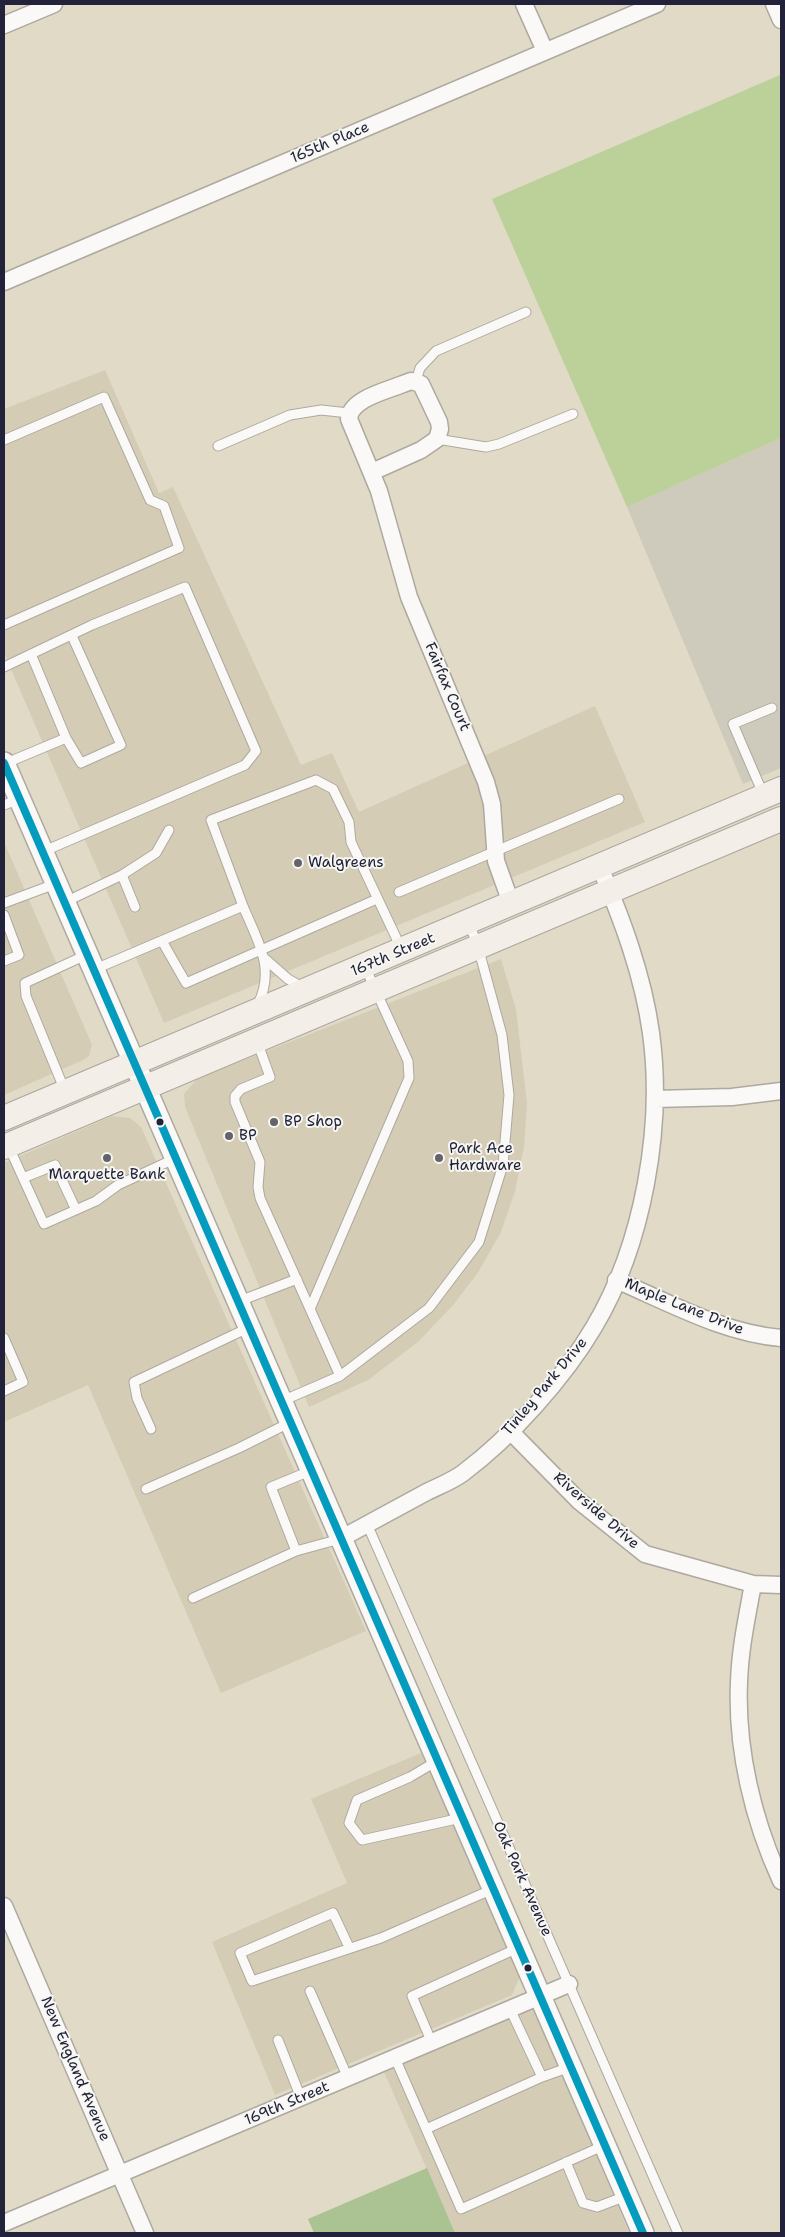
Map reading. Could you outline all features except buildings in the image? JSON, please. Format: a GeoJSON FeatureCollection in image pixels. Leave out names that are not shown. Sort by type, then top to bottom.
{"type":"FeatureCollection","features":[{"type":"Feature","properties":{"kind":"main road","name":"167th Street"},"geometry":{"type":"LineString","coordinates":[[4,1118],[773,793]]}},
{"type":"Feature","properties":{"kind":"main road","name":"167th Street"},"geometry":{"type":"LineString","coordinates":[[6,1146],[781,819]]}},
{"type":"Feature","properties":{"kind":"street"},"geometry":{"type":"LineString","coordinates":[[4,25],[54,4]]}},
{"type":"Feature","properties":{"kind":"street"},"geometry":{"type":"LineString","coordinates":[[524,4],[545,51]]}},
{"type":"Feature","properties":{"kind":"street","name":"165th Place"},"geometry":{"type":"LineString","coordinates":[[4,282],[657,4]]}},
{"type":"Feature","properties":{"kind":"street"},"geometry":{"type":"LineString","coordinates":[[774,4],[781,20]]}},
{"type":"Feature","properties":{"kind":"street"},"geometry":{"type":"LineString","coordinates":[[349,413],[356,404],[403,384],[416,381],[425,389],[438,417],[440,429],[437,439],[422,450],[372,472]]}},
{"type":"Feature","properties":{"kind":"street","name":"Fairfax Court"},"geometry":{"type":"LineString","coordinates":[[349,413],[350,425],[372,472],[409,597],[486,782],[492,804],[494,851],[512,903]]}},
{"type":"Feature","properties":{"kind":"street","name":"Oak Park Avenue"},"geometry":{"type":"LineString","coordinates":[[4,764],[11,802],[42,852],[143,1088],[643,2233]]}},
{"type":"Feature","properties":{"kind":"street","name":"Tinley Park Drive"},"geometry":{"type":"LineString","coordinates":[[340,1538],[462,1474],[511,1432],[569,1363],[594,1326],[616,1280],[632,1239],[650,1162],[655,1099],[651,1034],[644,994],[636,964],[611,892],[599,865]]}},
{"type":"Feature","properties":{"kind":"street"},"geometry":{"type":"LineString","coordinates":[[655,1099],[732,1097],[781,1091]]}},
{"type":"Feature","properties":{"kind":"street","name":"Maple Lane Drive"},"geometry":{"type":"LineString","coordinates":[[616,1280],[733,1330],[781,1338]]}},
{"type":"Feature","properties":{"kind":"street","name":"Riverside Drive"},"geometry":{"type":"LineString","coordinates":[[511,1432],[580,1501],[645,1554],[753,1584],[781,1585]]}},
{"type":"Feature","properties":{"kind":"street"},"geometry":{"type":"LineString","coordinates":[[753,1584],[742,1648],[739,1683],[740,1721],[752,1799],[770,1857],[781,1881]]}},
{"type":"Feature","properties":{"kind":"street","name":"New England Avenue"},"geometry":{"type":"LineString","coordinates":[[4,1906],[146,2233]]}},
{"type":"Feature","properties":{"kind":"street","name":"169th Street"},"geometry":{"type":"LineString","coordinates":[[4,2223],[569,1984]]}},
{"type":"Feature","properties":{"kind":"lane"},"geometry":{"type":"LineString","coordinates":[[416,381],[420,368],[436,351],[526,312]]}},
{"type":"Feature","properties":{"kind":"lane"},"geometry":{"type":"LineString","coordinates":[[4,440],[104,397],[150,500],[164,506],[179,548],[4,625]]}},
{"type":"Feature","properties":{"kind":"lane"},"geometry":{"type":"LineString","coordinates":[[218,446],[290,415],[322,410],[349,413]]}},
{"type":"Feature","properties":{"kind":"lane"},"geometry":{"type":"LineString","coordinates":[[437,439],[486,446],[499,444],[573,414]]}},
{"type":"Feature","properties":{"kind":"lane"},"geometry":{"type":"LineString","coordinates":[[4,667],[72,636],[92,624],[185,587],[256,751],[245,765],[42,852]]}},
{"type":"Feature","properties":{"kind":"lane"},"geometry":{"type":"LineString","coordinates":[[31,654],[66,738],[81,764],[121,746],[72,636]]}},
{"type":"Feature","properties":{"kind":"lane"},"geometry":{"type":"LineString","coordinates":[[772,708],[733,724],[773,793]]}},
{"type":"Feature","properties":{"kind":"lane"},"geometry":{"type":"LineString","coordinates":[[4,764],[66,738]]}},
{"type":"Feature","properties":{"kind":"lane"},"geometry":{"type":"LineString","coordinates":[[254,1013],[266,989],[264,958],[242,906],[211,820],[316,780],[333,789],[349,822],[351,842],[402,951]]}},
{"type":"Feature","properties":{"kind":"lane"},"geometry":{"type":"LineString","coordinates":[[399,892],[619,799]]}},
{"type":"Feature","properties":{"kind":"lane"},"geometry":{"type":"LineString","coordinates":[[4,903],[59,893],[122,875],[156,853],[169,830]]}},
{"type":"Feature","properties":{"kind":"lane"},"geometry":{"type":"LineString","coordinates":[[122,875],[135,907]]}},
{"type":"Feature","properties":{"kind":"lane"},"geometry":{"type":"LineString","coordinates":[[162,941],[186,983],[377,899]]}},
{"type":"Feature","properties":{"kind":"lane"},"geometry":{"type":"LineString","coordinates":[[65,1091],[26,996],[25,983],[162,941],[242,906]]}},
{"type":"Feature","properties":{"kind":"lane"},"geometry":{"type":"LineString","coordinates":[[4,915],[19,955],[4,961]]}},
{"type":"Feature","properties":{"kind":"lane"},"geometry":{"type":"LineString","coordinates":[[280,1402],[340,1376],[429,1308],[479,1242],[503,1165],[509,1095],[502,1035],[478,947],[469,923]]}},
{"type":"Feature","properties":{"kind":"lane"},"geometry":{"type":"LineString","coordinates":[[264,958],[288,979],[308,990]]}},
{"type":"Feature","properties":{"kind":"lane"},"geometry":{"type":"LineString","coordinates":[[310,1309],[409,1078],[408,1062],[365,966]]}},
{"type":"Feature","properties":{"kind":"lane"},"geometry":{"type":"LineString","coordinates":[[257,1040],[270,1077],[241,1089],[235,1096],[235,1102],[260,1162],[258,1187],[260,1198],[340,1376]]}},
{"type":"Feature","properties":{"kind":"lane"},"geometry":{"type":"LineString","coordinates":[[6,1146],[44,1224],[96,1201],[118,1185],[174,1159]]}},
{"type":"Feature","properties":{"kind":"lane"},"geometry":{"type":"LineString","coordinates":[[23,1178],[55,1165],[76,1210]]}},
{"type":"Feature","properties":{"kind":"lane"},"geometry":{"type":"LineString","coordinates":[[237,1302],[296,1279]]}},
{"type":"Feature","properties":{"kind":"lane"},"geometry":{"type":"LineString","coordinates":[[152,1429],[137,1398],[134,1382],[248,1328]]}},
{"type":"Feature","properties":{"kind":"lane"},"geometry":{"type":"LineString","coordinates":[[4,1338],[22,1382],[4,1391]]}},
{"type":"Feature","properties":{"kind":"lane"},"geometry":{"type":"LineString","coordinates":[[146,1489],[239,1448],[289,1422]]}},
{"type":"Feature","properties":{"kind":"lane"},"geometry":{"type":"LineString","coordinates":[[296,1551],[271,1487],[310,1471]]}},
{"type":"Feature","properties":{"kind":"lane","name":"Oak Park Avenue"},"geometry":{"type":"LineString","coordinates":[[367,1524],[678,2233]]}},
{"type":"Feature","properties":{"kind":"lane"},"geometry":{"type":"LineString","coordinates":[[193,1598],[296,1551],[340,1538]]}},
{"type":"Feature","properties":{"kind":"lane"},"geometry":{"type":"LineString","coordinates":[[437,1762],[410,1777],[357,1800],[349,1823],[362,1840],[462,1818]]}},
{"type":"Feature","properties":{"kind":"lane"},"geometry":{"type":"LineString","coordinates":[[349,1947],[333,1913],[240,1953],[252,1981],[271,1976],[349,1947],[381,1938],[493,1889]]}},
{"type":"Feature","properties":{"kind":"lane"},"geometry":{"type":"LineString","coordinates":[[432,2043],[412,1996],[518,1948]]}},
{"type":"Feature","properties":{"kind":"lane"},"geometry":{"type":"LineString","coordinates":[[310,1991],[348,2078]]}},
{"type":"Feature","properties":{"kind":"lane"},"geometry":{"type":"LineString","coordinates":[[510,2009],[542,2077]]}},
{"type":"Feature","properties":{"kind":"lane"},"geometry":{"type":"LineString","coordinates":[[278,2040],[301,2098]]}},
{"type":"Feature","properties":{"kind":"lane"},"geometry":{"type":"LineString","coordinates":[[395,2058],[461,2209],[604,2145]]}},
{"type":"Feature","properties":{"kind":"lane"},"geometry":{"type":"LineString","coordinates":[[426,2129],[570,2066]]}},
{"type":"Feature","properties":{"kind":"lane"},"geometry":{"type":"LineString","coordinates":[[566,2162],[583,2203],[597,2207],[627,2196]]}},
{"type":"Feature","properties":{"kind":"shaded area"},"geometry":{"type":"Polygon","coordinates":[[[105,370],[159,493],[173,487],[301,765],[332,753],[359,812],[595,706],[645,822],[164,1023],[4,653],[4,409],[105,370]]]}},
{"type":"Feature","properties":{"kind":"shaded area"},"geometry":{"type":"Polygon","coordinates":[[[781,438],[781,768],[743,784],[627,507],[781,438]]]}},
{"type":"Feature","properties":{"kind":"shaded area"},"geometry":{"type":"Polygon","coordinates":[[[4,842],[92,1045],[89,1056],[83,1060],[4,1095],[4,842]]]}},
{"type":"Feature","properties":{"kind":"shaded area"},"geometry":{"type":"Polygon","coordinates":[[[501,959],[516,1009],[527,1104],[524,1147],[515,1191],[501,1232],[479,1271],[454,1304],[418,1342],[368,1380],[309,1407],[185,1107],[184,1094],[198,1078],[501,959]]]}},
{"type":"Feature","properties":{"kind":"shaded area"},"geometry":{"type":"Polygon","coordinates":[[[112,1116],[130,1118],[141,1127],[366,1631],[221,1693],[88,1385],[4,1422],[4,1163],[112,1116]]]}},
{"type":"Feature","properties":{"kind":"shaded area"},"geometry":{"type":"Polygon","coordinates":[[[421,1753],[521,1974],[512,1995],[275,2095],[212,1942],[347,1883],[311,1799],[421,1753]]]}},
{"type":"Feature","properties":{"kind":"shaded area"},"geometry":{"type":"Polygon","coordinates":[[[534,2008],[629,2233],[455,2233],[384,2072],[534,2008]]]}},
{"type":"Feature","properties":{"kind":"green space"},"geometry":{"type":"Polygon","coordinates":[[[780,75],[781,438],[627,507],[492,199],[780,75]]]}},
{"type":"Feature","properties":{"kind":"green space"},"geometry":{"type":"Polygon","coordinates":[[[427,2168],[455,2233],[314,2233],[308,2219],[427,2168]]]}},
{"type":"Feature","properties":{"kind":"transit line"},"geometry":{"type":"LineString","coordinates":[[4,763],[643,2233]]}},
{"type":"Feature","properties":{"kind":"place","name":"Walgreens"},"geometry":{"type":"Point","coordinates":[298,863]}},
{"type":"Feature","properties":{"kind":"place","name":"BP Shop"},"geometry":{"type":"Point","coordinates":[274,1122]}},
{"type":"Feature","properties":{"kind":"place","name":"BP"},"geometry":{"type":"Point","coordinates":[229,1136]}},
{"type":"Feature","properties":{"kind":"place","name":"Marquette Bank"},"geometry":{"type":"Point","coordinates":[107,1158]}},
{"type":"Feature","properties":{"kind":"place","name":"Park Ace Hardware"},"geometry":{"type":"Point","coordinates":[439,1158]}}]}
